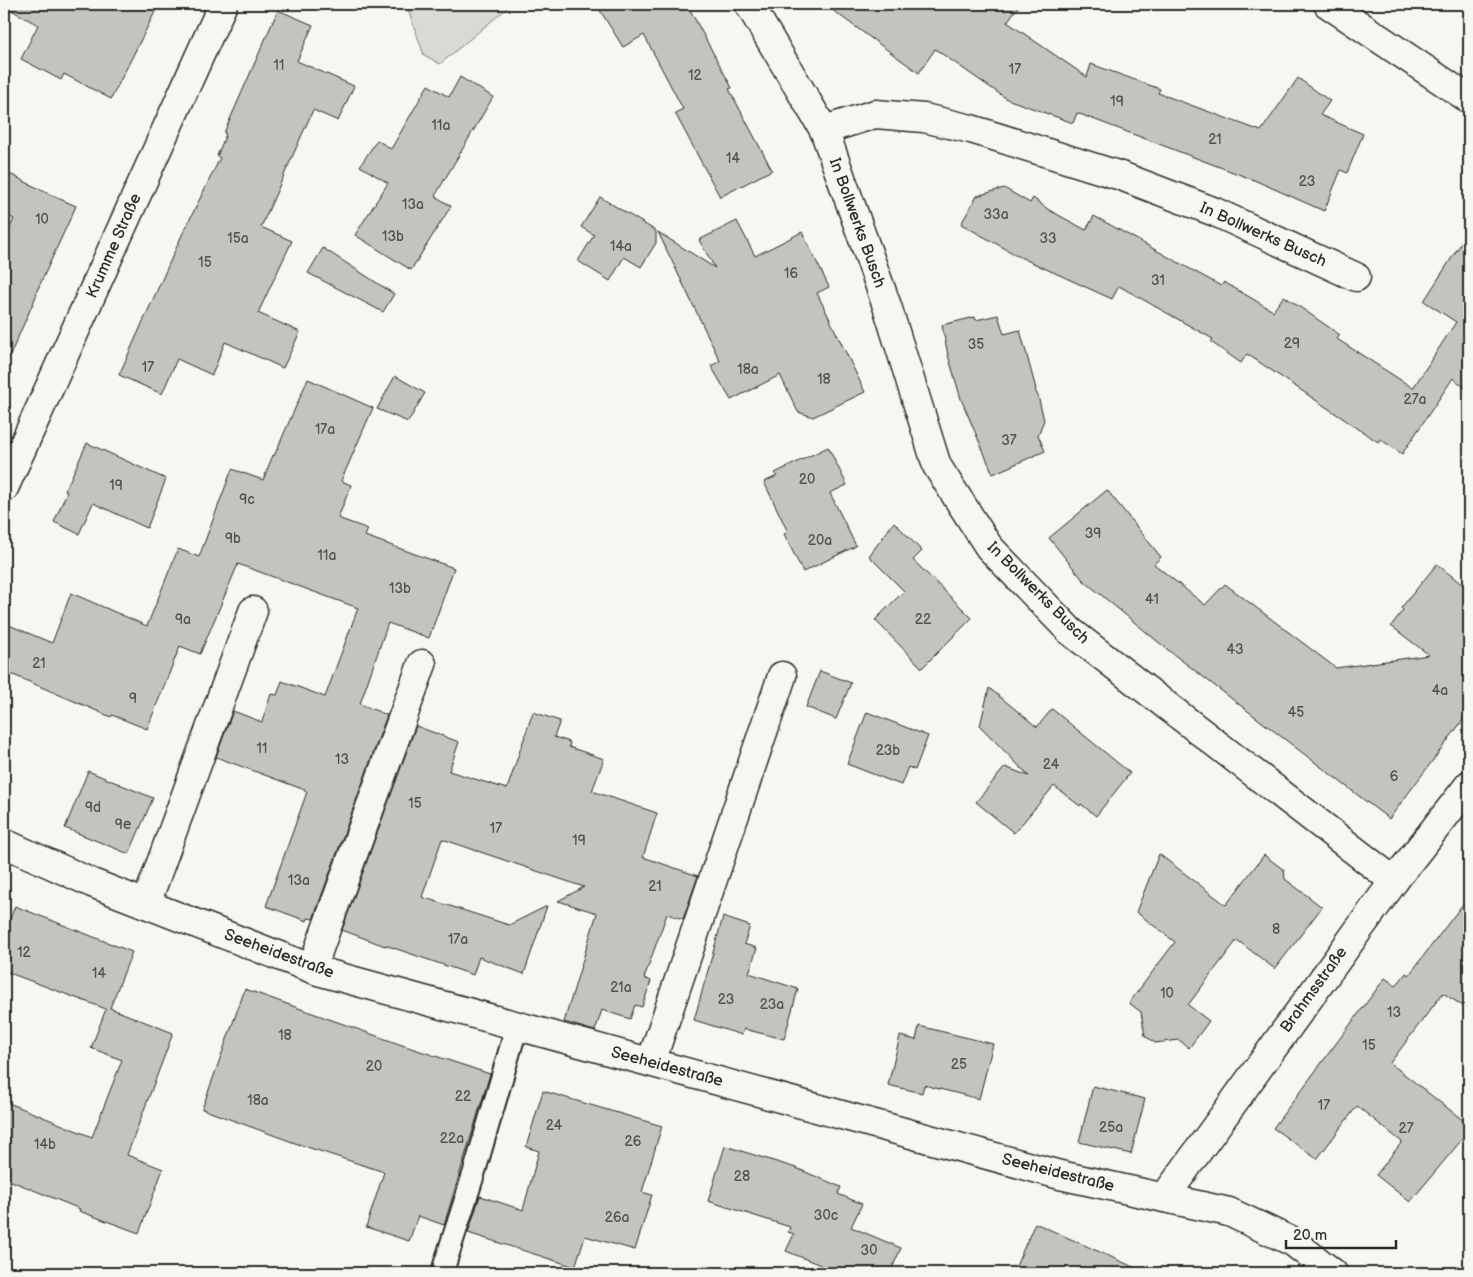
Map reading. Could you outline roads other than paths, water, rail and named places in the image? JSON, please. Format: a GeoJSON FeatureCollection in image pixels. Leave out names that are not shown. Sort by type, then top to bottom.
{"type":"FeatureCollection","features":[{"type":"Feature","properties":{"kind":"street","name":"Krumme Straße"},"geometry":{"type":"LineString","coordinates":[[4,488],[223,4]]}},
{"type":"Feature","properties":{"kind":"street","name":"In Bollwerks Busch"},"geometry":{"type":"LineString","coordinates":[[749,4],[824,130],[886,306],[937,466],[989,547],[1070,631],[1394,881]]}},
{"type":"Feature","properties":{"kind":"street"},"geometry":{"type":"LineString","coordinates":[[1328,4],[1469,99]]}},
{"type":"Feature","properties":{"kind":"street","name":"In Bollwerks Busch"},"geometry":{"type":"LineString","coordinates":[[824,130],[875,114],[924,118],[971,129],[1121,176],[1198,205],[1356,277]]}},
{"type":"Feature","properties":{"kind":"street"},"geometry":{"type":"LineString","coordinates":[[146,904],[253,611]]}},
{"type":"Feature","properties":{"kind":"street"},"geometry":{"type":"LineString","coordinates":[[312,968],[422,664]]}},
{"type":"Feature","properties":{"kind":"street"},"geometry":{"type":"LineString","coordinates":[[651,1062],[782,676]]}},
{"type":"Feature","properties":{"kind":"street","name":"Brahmsstraße"},"geometry":{"type":"LineString","coordinates":[[1164,1198],[1394,881],[1469,785]]}},
{"type":"Feature","properties":{"kind":"street","name":"Seeheidestraße"},"geometry":{"type":"LineString","coordinates":[[4,843],[92,884],[312,968],[1060,1175],[1229,1212],[1293,1242],[1333,1273]]}},
{"type":"Feature","properties":{"kind":"lane"},"geometry":{"type":"LineString","coordinates":[[442,1273],[477,1163],[517,1026]]}}]}
